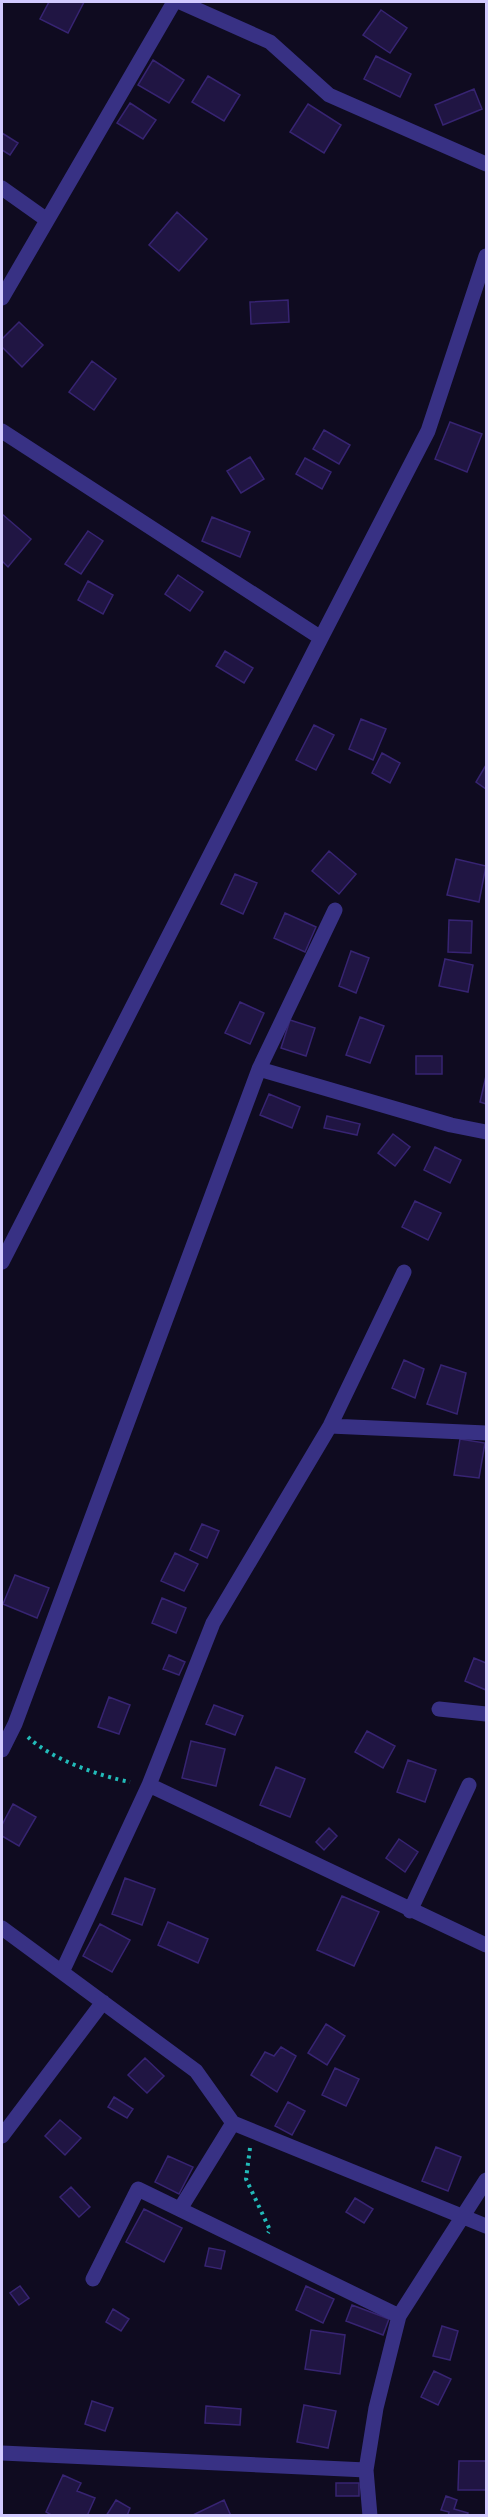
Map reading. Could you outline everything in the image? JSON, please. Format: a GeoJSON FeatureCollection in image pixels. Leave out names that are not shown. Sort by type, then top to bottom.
{"type":"FeatureCollection","features":[{"type":"Feature","properties":{"kind":"street"},"geometry":{"type":"LineString","coordinates":[[2,298],[174,2]]}},
{"type":"Feature","properties":{"kind":"street"},"geometry":{"type":"LineString","coordinates":[[180,2],[270,42],[329,95],[486,164]]}},
{"type":"Feature","properties":{"kind":"street"},"geometry":{"type":"LineString","coordinates":[[2,188],[47,220]]}},
{"type":"Feature","properties":{"kind":"street"},"geometry":{"type":"LineString","coordinates":[[2,1262],[428,431],[486,256]]}},
{"type":"Feature","properties":{"kind":"street"},"geometry":{"type":"LineString","coordinates":[[2,431],[321,639]]}},
{"type":"Feature","properties":{"kind":"street"},"geometry":{"type":"LineString","coordinates":[[2,1750],[15,1724],[259,1068],[335,909]]}},
{"type":"Feature","properties":{"kind":"street"},"geometry":{"type":"LineString","coordinates":[[259,1068],[451,1125],[486,1132]]}},
{"type":"Feature","properties":{"kind":"street"},"geometry":{"type":"LineString","coordinates":[[62,1972],[149,1785],[213,1623],[330,1426],[404,1272]]}},
{"type":"Feature","properties":{"kind":"street"},"geometry":{"type":"LineString","coordinates":[[330,1426],[486,1433]]}},
{"type":"Feature","properties":{"kind":"street"},"geometry":{"type":"LineString","coordinates":[[439,1709],[486,1714]]}},
{"type":"Feature","properties":{"kind":"street"},"geometry":{"type":"LineString","coordinates":[[149,1785],[410,1911],[486,1945]]}},
{"type":"Feature","properties":{"kind":"street"},"geometry":{"type":"LineString","coordinates":[[410,1911],[469,1785]]}},
{"type":"Feature","properties":{"kind":"street"},"geometry":{"type":"LineString","coordinates":[[2,1928],[196,2071],[238,2125],[486,2226]]}},
{"type":"Feature","properties":{"kind":"street"},"geometry":{"type":"LineString","coordinates":[[2,2136],[103,2002]]}},
{"type":"Feature","properties":{"kind":"street"},"geometry":{"type":"LineString","coordinates":[[180,2210],[238,2125]]}},
{"type":"Feature","properties":{"kind":"street"},"geometry":{"type":"LineString","coordinates":[[370,2516],[366,2470],[376,2408],[399,2316],[486,2180]]}},
{"type":"Feature","properties":{"kind":"street"},"geometry":{"type":"LineString","coordinates":[[93,2279],[138,2189],[399,2316]]}},
{"type":"Feature","properties":{"kind":"street"},"geometry":{"type":"LineString","coordinates":[[2,2453],[366,2470]]}},
{"type":"Feature","properties":{"kind":"path"},"geometry":{"type":"LineString","coordinates":[[15,1724],[38,1746],[80,1767],[122,1780],[149,1785]]}},
{"type":"Feature","properties":{"kind":"path"},"geometry":{"type":"LineString","coordinates":[[238,2125],[251,2146],[246,2179],[270,2230],[261,2249]]}},
{"type":"Feature","properties":{"kind":"building"},"geometry":{"type":"Polygon","coordinates":[[[49,2],[84,2],[68,33],[40,19],[49,2]]]}},
{"type":"Feature","properties":{"kind":"building"},"geometry":{"type":"Polygon","coordinates":[[[381,10],[407,28],[390,53],[363,35],[381,10]]]}},
{"type":"Feature","properties":{"kind":"building"},"geometry":{"type":"Polygon","coordinates":[[[376,56],[411,74],[400,97],[364,79],[376,56]]]}},
{"type":"Feature","properties":{"kind":"building"},"geometry":{"type":"Polygon","coordinates":[[[153,60],[184,80],[169,103],[138,85],[153,60]]]}},
{"type":"Feature","properties":{"kind":"building"},"geometry":{"type":"Polygon","coordinates":[[[208,76],[240,95],[224,121],[192,102],[208,76]]]}},
{"type":"Feature","properties":{"kind":"building"},"geometry":{"type":"Polygon","coordinates":[[[474,89],[482,109],[443,125],[435,105],[474,89]]]}},
{"type":"Feature","properties":{"kind":"building"},"geometry":{"type":"Polygon","coordinates":[[[130,103],[156,120],[143,139],[117,123],[130,103]]]}},
{"type":"Feature","properties":{"kind":"building"},"geometry":{"type":"Polygon","coordinates":[[[308,104],[341,125],[324,153],[290,132],[308,104]]]}},
{"type":"Feature","properties":{"kind":"building"},"geometry":{"type":"Polygon","coordinates":[[[2,133],[18,143],[10,155],[2,150],[2,133]]]}},
{"type":"Feature","properties":{"kind":"building"},"geometry":{"type":"Polygon","coordinates":[[[177,212],[207,239],[179,271],[149,245],[177,212]]]}},
{"type":"Feature","properties":{"kind":"building"},"geometry":{"type":"Polygon","coordinates":[[[288,300],[289,322],[251,324],[250,302],[288,300]]]}},
{"type":"Feature","properties":{"kind":"building"},"geometry":{"type":"Polygon","coordinates":[[[19,322],[43,345],[22,367],[2,347],[2,339],[19,322]]]}},
{"type":"Feature","properties":{"kind":"building"},"geometry":{"type":"Polygon","coordinates":[[[92,361],[116,379],[94,410],[69,392],[92,361]]]}},
{"type":"Feature","properties":{"kind":"building"},"geometry":{"type":"Polygon","coordinates":[[[450,422],[482,434],[467,472],[435,459],[450,422]]]}},
{"type":"Feature","properties":{"kind":"building"},"geometry":{"type":"Polygon","coordinates":[[[324,430],[350,445],[339,464],[313,449],[324,430]]]}},
{"type":"Feature","properties":{"kind":"building"},"geometry":{"type":"Polygon","coordinates":[[[250,457],[264,479],[241,493],[227,471],[250,457]]]}},
{"type":"Feature","properties":{"kind":"building"},"geometry":{"type":"Polygon","coordinates":[[[305,458],[331,472],[322,489],[296,474],[305,458]]]}},
{"type":"Feature","properties":{"kind":"building"},"geometry":{"type":"Polygon","coordinates":[[[2,514],[31,539],[8,567],[2,561],[2,514]]]}},
{"type":"Feature","properties":{"kind":"building"},"geometry":{"type":"Polygon","coordinates":[[[212,517],[250,532],[240,557],[202,541],[212,517]]]}},
{"type":"Feature","properties":{"kind":"building"},"geometry":{"type":"Polygon","coordinates":[[[88,531],[103,541],[81,574],[65,564],[88,531]]]}},
{"type":"Feature","properties":{"kind":"building"},"geometry":{"type":"Polygon","coordinates":[[[178,575],[203,592],[190,611],[165,594],[178,575]]]}},
{"type":"Feature","properties":{"kind":"building"},"geometry":{"type":"Polygon","coordinates":[[[88,581],[113,595],[103,614],[78,600],[88,581]]]}},
{"type":"Feature","properties":{"kind":"building"},"geometry":{"type":"Polygon","coordinates":[[[225,651],[253,668],[244,683],[216,666],[225,651]]]}},
{"type":"Feature","properties":{"kind":"building"},"geometry":{"type":"Polygon","coordinates":[[[361,719],[386,729],[373,760],[349,749],[361,719]]]}},
{"type":"Feature","properties":{"kind":"building"},"geometry":{"type":"Polygon","coordinates":[[[314,725],[334,735],[316,770],[296,760],[314,725]]]}},
{"type":"Feature","properties":{"kind":"building"},"geometry":{"type":"Polygon","coordinates":[[[382,753],[400,763],[390,783],[372,773],[382,753]]]}},
{"type":"Feature","properties":{"kind":"building"},"geometry":{"type":"Polygon","coordinates":[[[486,765],[486,789],[476,782],[486,765]]]}},
{"type":"Feature","properties":{"kind":"building"},"geometry":{"type":"Polygon","coordinates":[[[329,851],[356,874],[339,894],[312,871],[329,851]]]}},
{"type":"Feature","properties":{"kind":"building"},"geometry":{"type":"Polygon","coordinates":[[[456,859],[486,866],[479,902],[447,895],[456,859]]]}},
{"type":"Feature","properties":{"kind":"building"},"geometry":{"type":"Polygon","coordinates":[[[235,874],[257,883],[243,914],[221,904],[235,874]]]}},
{"type":"Feature","properties":{"kind":"building"},"geometry":{"type":"Polygon","coordinates":[[[285,913],[316,927],[305,952],[274,938],[285,913]]]}},
{"type":"Feature","properties":{"kind":"building"},"geometry":{"type":"Polygon","coordinates":[[[449,920],[472,921],[471,953],[448,952],[449,920]]]}},
{"type":"Feature","properties":{"kind":"building"},"geometry":{"type":"Polygon","coordinates":[[[351,951],[369,958],[356,993],[339,986],[351,951]]]}},
{"type":"Feature","properties":{"kind":"building"},"geometry":{"type":"Polygon","coordinates":[[[445,959],[473,965],[468,992],[439,986],[445,959]]]}},
{"type":"Feature","properties":{"kind":"building"},"geometry":{"type":"Polygon","coordinates":[[[240,1002],[264,1013],[250,1044],[225,1033],[240,1002]]]}},
{"type":"Feature","properties":{"kind":"building"},"geometry":{"type":"Polygon","coordinates":[[[360,1017],[384,1026],[370,1063],[346,1055],[360,1017]]]}},
{"type":"Feature","properties":{"kind":"building"},"geometry":{"type":"Polygon","coordinates":[[[290,1020],[315,1028],[306,1056],[281,1048],[290,1020]]]}},
{"type":"Feature","properties":{"kind":"building"},"geometry":{"type":"Polygon","coordinates":[[[416,1056],[442,1056],[442,1074],[416,1074],[416,1056]]]}},
{"type":"Feature","properties":{"kind":"building"},"geometry":{"type":"Polygon","coordinates":[[[486,1076],[486,1104],[480,1102],[486,1076]]]}},
{"type":"Feature","properties":{"kind":"building"},"geometry":{"type":"Polygon","coordinates":[[[269,1094],[300,1107],[292,1128],[260,1115],[269,1094]]]}},
{"type":"Feature","properties":{"kind":"building"},"geometry":{"type":"Polygon","coordinates":[[[327,1116],[360,1124],[357,1135],[324,1128],[327,1116]]]}},
{"type":"Feature","properties":{"kind":"building"},"geometry":{"type":"Polygon","coordinates":[[[393,1134],[410,1147],[395,1166],[378,1153],[393,1134]]]}},
{"type":"Feature","properties":{"kind":"building"},"geometry":{"type":"Polygon","coordinates":[[[435,1147],[461,1160],[450,1183],[424,1170],[435,1147]]]}},
{"type":"Feature","properties":{"kind":"building"},"geometry":{"type":"Polygon","coordinates":[[[415,1201],[441,1213],[428,1240],[402,1227],[415,1201]]]}},
{"type":"Feature","properties":{"kind":"building"},"geometry":{"type":"Polygon","coordinates":[[[404,1360],[424,1369],[415,1398],[392,1388],[404,1360]]]}},
{"type":"Feature","properties":{"kind":"building"},"geometry":{"type":"Polygon","coordinates":[[[441,1365],[466,1373],[457,1414],[427,1404],[441,1365]]]}},
{"type":"Feature","properties":{"kind":"building"},"geometry":{"type":"Polygon","coordinates":[[[460,1439],[485,1443],[479,1478],[454,1475],[460,1439]]]}},
{"type":"Feature","properties":{"kind":"building"},"geometry":{"type":"Polygon","coordinates":[[[202,1524],[219,1531],[207,1558],[190,1550],[202,1524]]]}},
{"type":"Feature","properties":{"kind":"building"},"geometry":{"type":"Polygon","coordinates":[[[175,1553],[198,1564],[184,1591],[161,1581],[175,1553]]]}},
{"type":"Feature","properties":{"kind":"building"},"geometry":{"type":"Polygon","coordinates":[[[15,1575],[49,1588],[37,1618],[3,1604],[15,1575]]]}},
{"type":"Feature","properties":{"kind":"building"},"geometry":{"type":"Polygon","coordinates":[[[162,1598],[186,1608],[176,1633],[152,1623],[162,1598]]]}},
{"type":"Feature","properties":{"kind":"building"},"geometry":{"type":"Polygon","coordinates":[[[169,1655],[185,1662],[179,1675],[163,1669],[169,1655]]]}},
{"type":"Feature","properties":{"kind":"building"},"geometry":{"type":"Polygon","coordinates":[[[474,1658],[486,1663],[486,1690],[465,1681],[474,1658]]]}},
{"type":"Feature","properties":{"kind":"building"},"geometry":{"type":"Polygon","coordinates":[[[109,1697],[130,1705],[119,1734],[98,1727],[109,1697]]]}},
{"type":"Feature","properties":{"kind":"building"},"geometry":{"type":"Polygon","coordinates":[[[214,1705],[243,1716],[235,1735],[206,1724],[214,1705]]]}},
{"type":"Feature","properties":{"kind":"building"},"geometry":{"type":"Polygon","coordinates":[[[367,1731],[395,1746],[383,1768],[355,1752],[367,1731]]]}},
{"type":"Feature","properties":{"kind":"building"},"geometry":{"type":"Polygon","coordinates":[[[191,1741],[225,1749],[216,1786],[182,1778],[191,1741]]]}},
{"type":"Feature","properties":{"kind":"building"},"geometry":{"type":"Polygon","coordinates":[[[408,1760],[436,1770],[425,1802],[397,1792],[408,1760]]]}},
{"type":"Feature","properties":{"kind":"building"},"geometry":{"type":"Polygon","coordinates":[[[276,1767],[305,1779],[290,1817],[260,1805],[276,1767]]]}},
{"type":"Feature","properties":{"kind":"building"},"geometry":{"type":"Polygon","coordinates":[[[13,1804],[36,1817],[19,1846],[2,1836],[2,1825],[13,1804]]]}},
{"type":"Feature","properties":{"kind":"building"},"geometry":{"type":"Polygon","coordinates":[[[329,1828],[337,1836],[324,1850],[316,1842],[329,1828]]]}},
{"type":"Feature","properties":{"kind":"building"},"geometry":{"type":"Polygon","coordinates":[[[399,1839],[418,1852],[405,1872],[386,1858],[399,1839]]]}},
{"type":"Feature","properties":{"kind":"building"},"geometry":{"type":"Polygon","coordinates":[[[125,1878],[155,1889],[142,1925],[112,1914],[125,1878]]]}},
{"type":"Feature","properties":{"kind":"building"},"geometry":{"type":"Polygon","coordinates":[[[342,1896],[379,1912],[354,1966],[317,1950],[342,1896]]]}},
{"type":"Feature","properties":{"kind":"building"},"geometry":{"type":"Polygon","coordinates":[[[168,1922],[208,1939],[198,1963],[158,1945],[168,1922]]]}},
{"type":"Feature","properties":{"kind":"building"},"geometry":{"type":"Polygon","coordinates":[[[100,1924],[130,1940],[112,1972],[83,1956],[100,1924]]]}},
{"type":"Feature","properties":{"kind":"building"},"geometry":{"type":"Polygon","coordinates":[[[326,2024],[345,2036],[327,2065],[308,2053],[326,2024]]]}},
{"type":"Feature","properties":{"kind":"building"},"geometry":{"type":"Polygon","coordinates":[[[281,2047],[296,2056],[277,2092],[251,2075],[265,2052],[274,2056],[281,2047]]]}},
{"type":"Feature","properties":{"kind":"building"},"geometry":{"type":"Polygon","coordinates":[[[145,2058],[164,2076],[147,2093],[128,2075],[145,2058]]]}},
{"type":"Feature","properties":{"kind":"building"},"geometry":{"type":"Polygon","coordinates":[[[335,2068],[359,2079],[346,2106],[322,2095],[335,2068]]]}},
{"type":"Feature","properties":{"kind":"building"},"geometry":{"type":"Polygon","coordinates":[[[114,2097],[133,2109],[127,2118],[108,2107],[114,2097]]]}},
{"type":"Feature","properties":{"kind":"building"},"geometry":{"type":"Polygon","coordinates":[[[288,2102],[305,2111],[292,2135],[275,2126],[288,2102]]]}},
{"type":"Feature","properties":{"kind":"building"},"geometry":{"type":"Polygon","coordinates":[[[60,2120],[81,2138],[65,2155],[45,2136],[60,2120]]]}},
{"type":"Feature","properties":{"kind":"building"},"geometry":{"type":"Polygon","coordinates":[[[436,2147],[461,2157],[448,2191],[422,2181],[436,2147]]]}},
{"type":"Feature","properties":{"kind":"building"},"geometry":{"type":"Polygon","coordinates":[[[168,2156],[193,2167],[179,2194],[155,2182],[168,2156]]]}},
{"type":"Feature","properties":{"kind":"building"},"geometry":{"type":"Polygon","coordinates":[[[71,2187],[90,2207],[79,2217],[60,2197],[71,2187]]]}},
{"type":"Feature","properties":{"kind":"building"},"geometry":{"type":"Polygon","coordinates":[[[355,2198],[373,2209],[364,2223],[346,2212],[355,2198]]]}},
{"type":"Feature","properties":{"kind":"building"},"geometry":{"type":"Polygon","coordinates":[[[144,2209],[182,2228],[164,2262],[126,2242],[144,2209]]]}},
{"type":"Feature","properties":{"kind":"building"},"geometry":{"type":"Polygon","coordinates":[[[209,2248],[225,2251],[221,2269],[205,2266],[209,2248]]]}},
{"type":"Feature","properties":{"kind":"building"},"geometry":{"type":"Polygon","coordinates":[[[20,2286],[29,2298],[19,2305],[10,2293],[20,2286]]]}},
{"type":"Feature","properties":{"kind":"building"},"geometry":{"type":"Polygon","coordinates":[[[306,2286],[334,2299],[323,2323],[296,2310],[306,2286]]]}},
{"type":"Feature","properties":{"kind":"building"},"geometry":{"type":"Polygon","coordinates":[[[352,2305],[389,2319],[383,2335],[346,2321],[352,2305]]]}},
{"type":"Feature","properties":{"kind":"building"},"geometry":{"type":"Polygon","coordinates":[[[113,2309],[129,2319],[121,2331],[106,2322],[113,2309]]]}},
{"type":"Feature","properties":{"kind":"building"},"geometry":{"type":"Polygon","coordinates":[[[442,2326],[458,2331],[450,2360],[433,2356],[442,2326]]]}},
{"type":"Feature","properties":{"kind":"building"},"geometry":{"type":"Polygon","coordinates":[[[311,2330],[345,2335],[340,2374],[305,2369],[311,2330]]]}},
{"type":"Feature","properties":{"kind":"building"},"geometry":{"type":"Polygon","coordinates":[[[434,2371],[451,2379],[438,2405],[421,2397],[434,2371]]]}},
{"type":"Feature","properties":{"kind":"building"},"geometry":{"type":"Polygon","coordinates":[[[92,2401],[113,2408],[105,2431],[85,2424],[92,2401]]]}},
{"type":"Feature","properties":{"kind":"building"},"geometry":{"type":"Polygon","coordinates":[[[304,2405],[336,2411],[328,2448],[297,2442],[304,2405]]]}},
{"type":"Feature","properties":{"kind":"building"},"geometry":{"type":"Polygon","coordinates":[[[206,2406],[241,2409],[240,2425],[205,2423],[206,2406]]]}},
{"type":"Feature","properties":{"kind":"building"},"geometry":{"type":"Polygon","coordinates":[[[459,2461],[486,2461],[486,2490],[458,2490],[459,2461]]]}},
{"type":"Feature","properties":{"kind":"building"},"geometry":{"type":"Polygon","coordinates":[[[63,2475],[81,2483],[77,2491],[95,2498],[87,2516],[53,2516],[46,2512],[63,2475]]]}},
{"type":"Feature","properties":{"kind":"building"},"geometry":{"type":"Polygon","coordinates":[[[336,2483],[359,2483],[359,2496],[336,2496],[336,2483]]]}},
{"type":"Feature","properties":{"kind":"building"},"geometry":{"type":"Polygon","coordinates":[[[446,2496],[457,2500],[454,2509],[468,2513],[467,2516],[448,2516],[449,2512],[441,2510],[446,2496]]]}},
{"type":"Feature","properties":{"kind":"building"},"geometry":{"type":"Polygon","coordinates":[[[116,2500],[130,2508],[127,2516],[106,2516],[116,2500]]]}},
{"type":"Feature","properties":{"kind":"building"},"geometry":{"type":"Polygon","coordinates":[[[224,2500],[231,2516],[191,2516],[224,2500]]]}}]}
